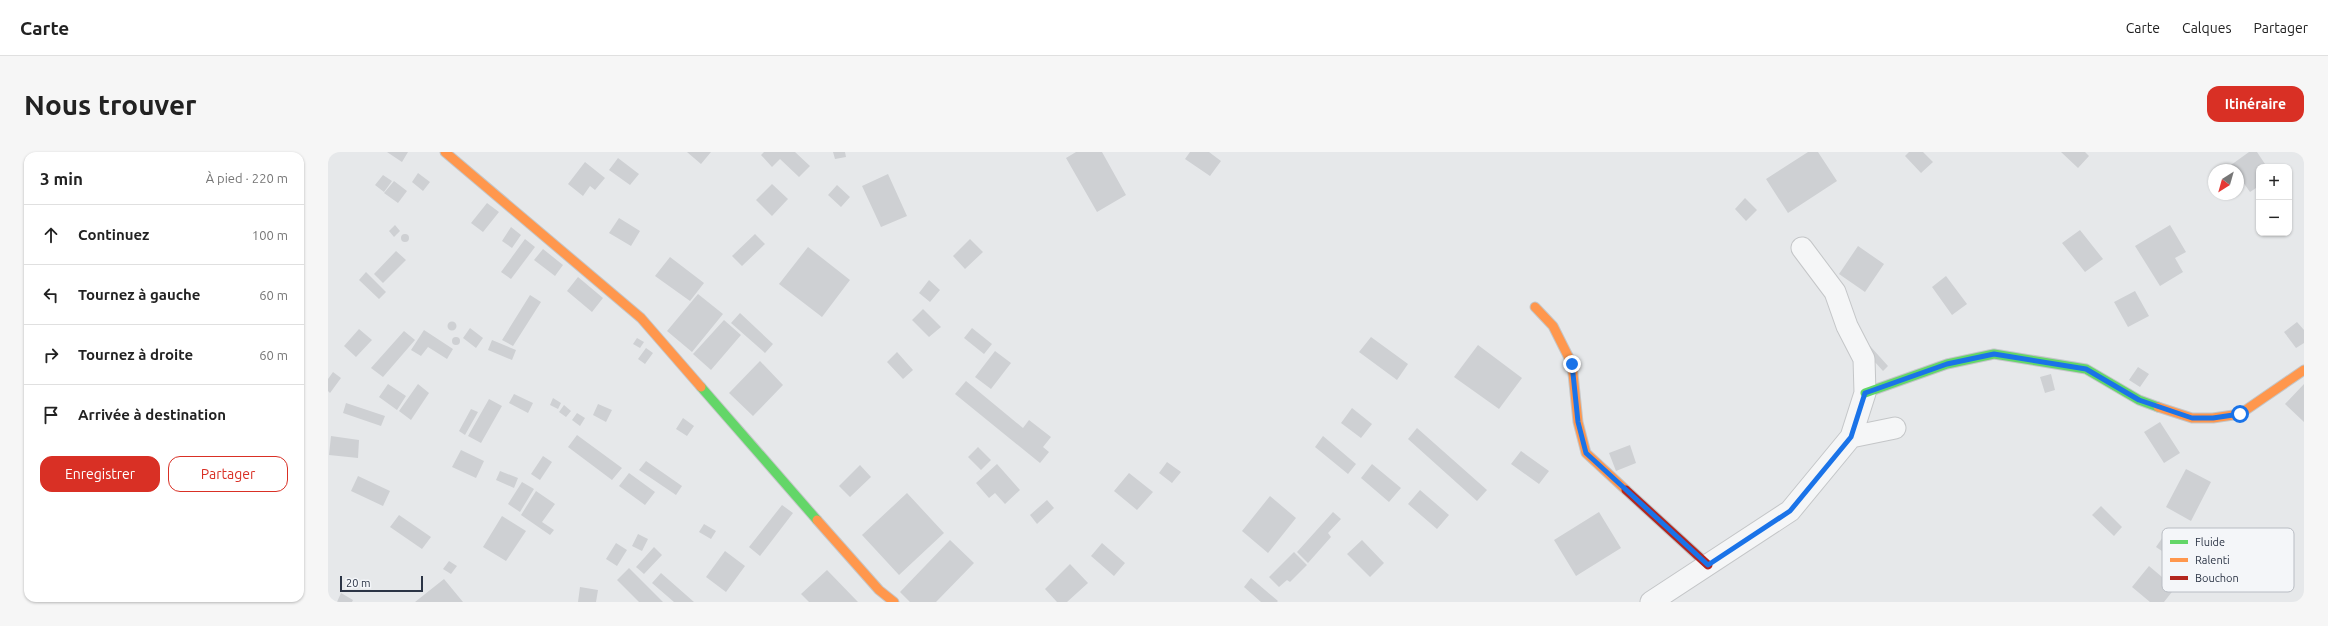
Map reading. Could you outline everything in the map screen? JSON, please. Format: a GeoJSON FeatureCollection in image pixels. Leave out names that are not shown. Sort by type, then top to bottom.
{"type":"FeatureCollection","features":[{"type":"Feature","properties":{"kind":"street"},"geometry":{"type":"LineString","coordinates":[[445,152],[641,318],[879,590],[894,602]]}},
{"type":"Feature","properties":{"kind":"street"},"geometry":{"type":"LineString","coordinates":[[1651,602],[1790,511],[1851,437],[1865,393],[1864,359],[1847,326],[1835,292],[1802,248]]}},
{"type":"Feature","properties":{"kind":"street"},"geometry":{"type":"LineString","coordinates":[[1535,307],[1554,326],[1572,364],[1578,422],[1586,453],[1708,565]]}},
{"type":"Feature","properties":{"kind":"street"},"geometry":{"type":"LineString","coordinates":[[1865,393],[1947,364],[1994,354],[2086,369],[2139,400],[2192,418],[2213,418],[2240,414],[2304,370]]}},
{"type":"Feature","properties":{"kind":"street"},"geometry":{"type":"LineString","coordinates":[[1851,437],[1896,428]]}},
{"type":"Feature","properties":{"kind":"building"},"geometry":{"type":"Polygon","coordinates":[[[387,152],[408,152],[402,162],[387,152]]]}},
{"type":"Feature","properties":{"kind":"building"},"geometry":{"type":"Polygon","coordinates":[[[687,152],[711,152],[701,164],[687,152]]]}},
{"type":"Feature","properties":{"kind":"building"},"geometry":{"type":"Polygon","coordinates":[[[764,152],[795,152],[810,166],[799,177],[780,159],[772,167],[761,155],[764,152]]]}},
{"type":"Feature","properties":{"kind":"building"},"geometry":{"type":"Polygon","coordinates":[[[833,152],[845,152],[846,157],[835,159],[833,152]]]}},
{"type":"Feature","properties":{"kind":"building"},"geometry":{"type":"Polygon","coordinates":[[[1076,152],[1102,152],[1126,195],[1097,212],[1066,158],[1076,152]]]}},
{"type":"Feature","properties":{"kind":"building"},"geometry":{"type":"Polygon","coordinates":[[[1190,152],[1209,152],[1221,161],[1210,176],[1185,159],[1190,152]]]}},
{"type":"Feature","properties":{"kind":"building"},"geometry":{"type":"Polygon","coordinates":[[[1808,152],[1818,152],[1837,181],[1788,213],[1766,179],[1808,152]]]}},
{"type":"Feature","properties":{"kind":"building"},"geometry":{"type":"Polygon","coordinates":[[[1909,152],[1923,152],[1933,162],[1921,173],[1905,156],[1909,152]]]}},
{"type":"Feature","properties":{"kind":"building"},"geometry":{"type":"Polygon","coordinates":[[[2061,152],[2085,152],[2089,156],[2078,168],[2061,152]]]}},
{"type":"Feature","properties":{"kind":"building"},"geometry":{"type":"Polygon","coordinates":[[[2249,152],[2257,152],[2265,164],[2256,164],[2256,188],[2250,192],[2244,184],[2244,164],[2232,164],[2249,152]]]}},
{"type":"Feature","properties":{"kind":"building"},"geometry":{"type":"Polygon","coordinates":[[[618,158],[639,174],[630,185],[609,170],[618,158]]]}},
{"type":"Feature","properties":{"kind":"building"},"geometry":{"type":"Polygon","coordinates":[[[585,162],[605,178],[595,190],[590,186],[583,196],[568,184],[585,162]]]}},
{"type":"Feature","properties":{"kind":"building"},"geometry":{"type":"Polygon","coordinates":[[[418,173],[430,182],[423,191],[412,182],[418,173]]]}},
{"type":"Feature","properties":{"kind":"building"},"geometry":{"type":"Polygon","coordinates":[[[888,174],[907,216],[881,227],[862,186],[888,174]]]}},
{"type":"Feature","properties":{"kind":"building"},"geometry":{"type":"Polygon","coordinates":[[[383,175],[392,181],[384,192],[375,185],[383,175]]]}},
{"type":"Feature","properties":{"kind":"building"},"geometry":{"type":"Polygon","coordinates":[[[394,181],[407,191],[398,203],[384,193],[394,181]]]}},
{"type":"Feature","properties":{"kind":"building"},"geometry":{"type":"Polygon","coordinates":[[[772,184],[788,199],[772,216],[756,200],[772,184]]]}},
{"type":"Feature","properties":{"kind":"building"},"geometry":{"type":"Polygon","coordinates":[[[837,185],[850,197],[841,207],[828,195],[837,185]]]}},
{"type":"Feature","properties":{"kind":"building"},"geometry":{"type":"Polygon","coordinates":[[[1745,198],[1757,210],[1746,221],[1735,209],[1745,198]]]}},
{"type":"Feature","properties":{"kind":"building"},"geometry":{"type":"Polygon","coordinates":[[[487,203],[499,212],[483,232],[471,223],[487,203]]]}},
{"type":"Feature","properties":{"kind":"building"},"geometry":{"type":"Polygon","coordinates":[[[619,218],[640,231],[631,246],[609,233],[619,218]]]}},
{"type":"Feature","properties":{"kind":"building"},"geometry":{"type":"Polygon","coordinates":[[[395,225],[400,231],[394,237],[389,231],[395,225]]]}},
{"type":"Feature","properties":{"kind":"building"},"geometry":{"type":"Polygon","coordinates":[[[2170,225],[2186,252],[2175,258],[2183,272],[2160,286],[2135,246],[2170,225]]]}},
{"type":"Feature","properties":{"kind":"building"},"geometry":{"type":"Polygon","coordinates":[[[511,227],[521,235],[512,248],[502,241],[511,227]]]}},
{"type":"Feature","properties":{"kind":"building"},"geometry":{"type":"Polygon","coordinates":[[[2080,230],[2103,259],[2085,272],[2062,243],[2080,230]]]}},
{"type":"Feature","properties":{"kind":"building"},"geometry":{"type":"Polygon","coordinates":[[[403,234],[407,234],[409,238],[407,242],[403,242],[401,240],[401,236],[403,234]]]}},
{"type":"Feature","properties":{"kind":"building"},"geometry":{"type":"Polygon","coordinates":[[[755,234],[765,244],[742,266],[732,256],[755,234]]]}},
{"type":"Feature","properties":{"kind":"building"},"geometry":{"type":"Polygon","coordinates":[[[525,239],[535,247],[511,279],[501,272],[525,239]]]}},
{"type":"Feature","properties":{"kind":"building"},"geometry":{"type":"Polygon","coordinates":[[[970,239],[983,252],[965,269],[953,256],[970,239]]]}},
{"type":"Feature","properties":{"kind":"building"},"geometry":{"type":"Polygon","coordinates":[[[1858,246],[1884,264],[1865,292],[1839,274],[1858,246]]]}},
{"type":"Feature","properties":{"kind":"building"},"geometry":{"type":"Polygon","coordinates":[[[808,247],[850,280],[822,317],[779,284],[808,247]]]}},
{"type":"Feature","properties":{"kind":"building"},"geometry":{"type":"Polygon","coordinates":[[[543,249],[563,265],[555,276],[534,260],[543,249]]]}},
{"type":"Feature","properties":{"kind":"building"},"geometry":{"type":"Polygon","coordinates":[[[396,251],[406,260],[383,283],[374,274],[396,251]]]}},
{"type":"Feature","properties":{"kind":"building"},"geometry":{"type":"Polygon","coordinates":[[[670,257],[704,283],[690,301],[655,276],[670,257]]]}},
{"type":"Feature","properties":{"kind":"building"},"geometry":{"type":"Polygon","coordinates":[[[366,272],[386,292],[379,299],[359,280],[366,272]]]}},
{"type":"Feature","properties":{"kind":"building"},"geometry":{"type":"Polygon","coordinates":[[[1946,276],[1967,304],[1952,315],[1932,287],[1946,276]]]}},
{"type":"Feature","properties":{"kind":"building"},"geometry":{"type":"Polygon","coordinates":[[[578,277],[603,298],[592,312],[567,291],[578,277]]]}},
{"type":"Feature","properties":{"kind":"building"},"geometry":{"type":"Polygon","coordinates":[[[929,280],[940,290],[930,302],[919,293],[929,280]]]}},
{"type":"Feature","properties":{"kind":"building"},"geometry":{"type":"Polygon","coordinates":[[[2135,291],[2149,316],[2128,327],[2114,302],[2135,291]]]}},
{"type":"Feature","properties":{"kind":"building"},"geometry":{"type":"Polygon","coordinates":[[[698,294],[723,314],[692,352],[667,331],[698,294]]]}},
{"type":"Feature","properties":{"kind":"building"},"geometry":{"type":"Polygon","coordinates":[[[530,295],[541,302],[513,346],[502,340],[530,295]]]}},
{"type":"Feature","properties":{"kind":"building"},"geometry":{"type":"Polygon","coordinates":[[[923,309],[941,327],[929,337],[912,320],[923,309]]]}},
{"type":"Feature","properties":{"kind":"building"},"geometry":{"type":"Polygon","coordinates":[[[740,313],[773,344],[765,353],[731,323],[740,313]]]}},
{"type":"Feature","properties":{"kind":"building"},"geometry":{"type":"Polygon","coordinates":[[[724,320],[741,335],[711,370],[693,354],[724,320]]]}},
{"type":"Feature","properties":{"kind":"building"},"geometry":{"type":"Polygon","coordinates":[[[452,321],[457,326],[452,331],[447,326],[452,321]]]}},
{"type":"Feature","properties":{"kind":"building"},"geometry":{"type":"Polygon","coordinates":[[[2297,322],[2304,330],[2304,343],[2296,348],[2284,332],[2297,322]]]}},
{"type":"Feature","properties":{"kind":"building"},"geometry":{"type":"Polygon","coordinates":[[[470,328],[483,338],[476,348],[463,338],[470,328]]]}},
{"type":"Feature","properties":{"kind":"building"},"geometry":{"type":"Polygon","coordinates":[[[972,328],[992,344],[984,354],[964,338],[972,328]]]}},
{"type":"Feature","properties":{"kind":"building"},"geometry":{"type":"Polygon","coordinates":[[[359,329],[372,340],[356,357],[344,346],[359,329]]]}},
{"type":"Feature","properties":{"kind":"building"},"geometry":{"type":"Polygon","coordinates":[[[424,330],[453,349],[447,359],[428,347],[421,356],[411,350],[424,330]]]}},
{"type":"Feature","properties":{"kind":"building"},"geometry":{"type":"Polygon","coordinates":[[[404,331],[415,340],[383,377],[371,368],[404,331]]]}},
{"type":"Feature","properties":{"kind":"building"},"geometry":{"type":"Polygon","coordinates":[[[456,337],[459,338],[459,344],[456,345],[453,344],[452,341],[453,338],[456,337]]]}},
{"type":"Feature","properties":{"kind":"building"},"geometry":{"type":"Polygon","coordinates":[[[1371,337],[1408,364],[1397,380],[1359,352],[1371,337]]]}},
{"type":"Feature","properties":{"kind":"building"},"geometry":{"type":"Polygon","coordinates":[[[637,338],[644,342],[640,348],[633,344],[637,338]]]}},
{"type":"Feature","properties":{"kind":"building"},"geometry":{"type":"Polygon","coordinates":[[[492,340],[516,350],[512,360],[488,350],[492,340]]]}},
{"type":"Feature","properties":{"kind":"building"},"geometry":{"type":"Polygon","coordinates":[[[1478,345],[1522,378],[1499,409],[1454,377],[1478,345]]]}},
{"type":"Feature","properties":{"kind":"building"},"geometry":{"type":"Polygon","coordinates":[[[1870,346],[1888,366],[1883,371],[1865,351],[1870,346]]]}},
{"type":"Feature","properties":{"kind":"building"},"geometry":{"type":"Polygon","coordinates":[[[646,348],[653,353],[645,364],[638,359],[646,348]]]}},
{"type":"Feature","properties":{"kind":"building"},"geometry":{"type":"Polygon","coordinates":[[[995,351],[1011,363],[991,389],[975,377],[995,351]]]}},
{"type":"Feature","properties":{"kind":"building"},"geometry":{"type":"Polygon","coordinates":[[[897,352],[913,370],[903,379],[887,362],[897,352]]]}},
{"type":"Feature","properties":{"kind":"building"},"geometry":{"type":"Polygon","coordinates":[[[760,361],[783,385],[753,416],[729,393],[760,361]]]}},
{"type":"Feature","properties":{"kind":"building"},"geometry":{"type":"Polygon","coordinates":[[[2138,367],[2149,374],[2140,387],[2129,380],[2138,367]]]}},
{"type":"Feature","properties":{"kind":"building"},"geometry":{"type":"Polygon","coordinates":[[[333,372],[341,378],[330,393],[328,391],[328,379],[333,372]]]}},
{"type":"Feature","properties":{"kind":"building"},"geometry":{"type":"Polygon","coordinates":[[[2051,374],[2055,390],[2045,393],[2040,377],[2051,374]]]}},
{"type":"Feature","properties":{"kind":"building"},"geometry":{"type":"Polygon","coordinates":[[[966,381],[1023,428],[1029,420],[1051,437],[1043,447],[1049,452],[1040,463],[955,394],[966,381]]]}},
{"type":"Feature","properties":{"kind":"building"},"geometry":{"type":"Polygon","coordinates":[[[388,384],[406,396],[397,410],[379,397],[388,384]]]}},
{"type":"Feature","properties":{"kind":"building"},"geometry":{"type":"Polygon","coordinates":[[[418,384],[429,393],[411,420],[399,411],[418,384]]]}},
{"type":"Feature","properties":{"kind":"building"},"geometry":{"type":"Polygon","coordinates":[[[2304,384],[2304,422],[2285,404],[2304,384]]]}},
{"type":"Feature","properties":{"kind":"building"},"geometry":{"type":"Polygon","coordinates":[[[514,394],[533,403],[528,413],[509,403],[514,394]]]}},
{"type":"Feature","properties":{"kind":"building"},"geometry":{"type":"Polygon","coordinates":[[[553,398],[561,403],[558,409],[550,405],[553,398]]]}},
{"type":"Feature","properties":{"kind":"building"},"geometry":{"type":"Polygon","coordinates":[[[489,399],[502,406],[481,443],[468,436],[489,399]]]}},
{"type":"Feature","properties":{"kind":"building"},"geometry":{"type":"Polygon","coordinates":[[[346,403],[385,416],[381,426],[343,413],[346,403]]]}},
{"type":"Feature","properties":{"kind":"building"},"geometry":{"type":"Polygon","coordinates":[[[598,404],[612,410],[606,422],[593,415],[598,404]]]}},
{"type":"Feature","properties":{"kind":"building"},"geometry":{"type":"Polygon","coordinates":[[[564,405],[571,411],[566,417],[559,412],[564,405]]]}},
{"type":"Feature","properties":{"kind":"building"},"geometry":{"type":"Polygon","coordinates":[[[1352,408],[1372,424],[1361,438],[1341,423],[1352,408]]]}},
{"type":"Feature","properties":{"kind":"building"},"geometry":{"type":"Polygon","coordinates":[[[471,409],[478,412],[465,435],[459,431],[471,409]]]}},
{"type":"Feature","properties":{"kind":"building"},"geometry":{"type":"Polygon","coordinates":[[[577,413],[585,418],[580,426],[572,420],[577,413]]]}},
{"type":"Feature","properties":{"kind":"building"},"geometry":{"type":"Polygon","coordinates":[[[683,418],[694,426],[687,436],[676,429],[683,418]]]}},
{"type":"Feature","properties":{"kind":"building"},"geometry":{"type":"Polygon","coordinates":[[[2160,422],[2180,453],[2164,463],[2144,432],[2160,422]]]}},
{"type":"Feature","properties":{"kind":"building"},"geometry":{"type":"Polygon","coordinates":[[[1417,428],[1487,490],[1477,501],[1408,439],[1417,428]]]}},
{"type":"Feature","properties":{"kind":"building"},"geometry":{"type":"Polygon","coordinates":[[[577,435],[622,468],[612,480],[568,447],[577,435]]]}},
{"type":"Feature","properties":{"kind":"building"},"geometry":{"type":"Polygon","coordinates":[[[331,436],[359,440],[358,458],[329,455],[331,436]]]}},
{"type":"Feature","properties":{"kind":"building"},"geometry":{"type":"Polygon","coordinates":[[[1323,436],[1356,464],[1348,474],[1315,447],[1323,436]]]}},
{"type":"Feature","properties":{"kind":"building"},"geometry":{"type":"Polygon","coordinates":[[[1630,445],[1636,463],[1616,471],[1609,453],[1630,445]]]}},
{"type":"Feature","properties":{"kind":"building"},"geometry":{"type":"Polygon","coordinates":[[[978,447],[991,460],[981,470],[968,457],[978,447]]]}},
{"type":"Feature","properties":{"kind":"building"},"geometry":{"type":"Polygon","coordinates":[[[461,450],[484,461],[476,478],[452,467],[461,450]]]}},
{"type":"Feature","properties":{"kind":"building"},"geometry":{"type":"Polygon","coordinates":[[[1521,451],[1549,471],[1539,484],[1511,464],[1521,451]]]}},
{"type":"Feature","properties":{"kind":"building"},"geometry":{"type":"Polygon","coordinates":[[[543,456],[552,462],[540,480],[531,474],[543,456]]]}},
{"type":"Feature","properties":{"kind":"building"},"geometry":{"type":"Polygon","coordinates":[[[646,461],[682,486],[676,495],[639,470],[646,461]]]}},
{"type":"Feature","properties":{"kind":"building"},"geometry":{"type":"Polygon","coordinates":[[[1167,462],[1181,472],[1172,483],[1159,473],[1167,462]]]}},
{"type":"Feature","properties":{"kind":"building"},"geometry":{"type":"Polygon","coordinates":[[[997,464],[1020,490],[1005,504],[995,493],[989,498],[976,483],[997,464]]]}},
{"type":"Feature","properties":{"kind":"building"},"geometry":{"type":"Polygon","coordinates":[[[1372,464],[1401,488],[1389,502],[1361,478],[1372,464]]]}},
{"type":"Feature","properties":{"kind":"building"},"geometry":{"type":"Polygon","coordinates":[[[860,465],[871,477],[850,497],[839,486],[860,465]]]}},
{"type":"Feature","properties":{"kind":"building"},"geometry":{"type":"Polygon","coordinates":[[[2186,469],[2211,482],[2191,521],[2166,507],[2186,469]]]}},
{"type":"Feature","properties":{"kind":"building"},"geometry":{"type":"Polygon","coordinates":[[[500,471],[518,478],[514,488],[496,480],[500,471]]]}},
{"type":"Feature","properties":{"kind":"building"},"geometry":{"type":"Polygon","coordinates":[[[629,473],[655,492],[645,505],[619,486],[629,473]]]}},
{"type":"Feature","properties":{"kind":"building"},"geometry":{"type":"Polygon","coordinates":[[[1129,473],[1153,492],[1137,510],[1114,491],[1129,473]]]}},
{"type":"Feature","properties":{"kind":"building"},"geometry":{"type":"Polygon","coordinates":[[[358,476],[390,491],[383,506],[351,491],[358,476]]]}},
{"type":"Feature","properties":{"kind":"building"},"geometry":{"type":"Polygon","coordinates":[[[522,482],[534,489],[520,512],[508,504],[522,482]]]}},
{"type":"Feature","properties":{"kind":"building"},"geometry":{"type":"Polygon","coordinates":[[[1420,490],[1449,515],[1437,529],[1408,504],[1420,490]]]}},
{"type":"Feature","properties":{"kind":"building"},"geometry":{"type":"Polygon","coordinates":[[[536,491],[555,504],[542,522],[554,530],[550,535],[521,515],[536,491]]]}},
{"type":"Feature","properties":{"kind":"building"},"geometry":{"type":"Polygon","coordinates":[[[907,493],[944,533],[899,575],[862,535],[907,493]]]}},
{"type":"Feature","properties":{"kind":"building"},"geometry":{"type":"Polygon","coordinates":[[[1270,496],[1296,518],[1268,553],[1242,531],[1270,496]]]}},
{"type":"Feature","properties":{"kind":"building"},"geometry":{"type":"Polygon","coordinates":[[[1047,500],[1054,508],[1037,524],[1030,515],[1047,500]]]}},
{"type":"Feature","properties":{"kind":"building"},"geometry":{"type":"Polygon","coordinates":[[[782,505],[793,513],[760,556],[749,547],[782,505]]]}},
{"type":"Feature","properties":{"kind":"building"},"geometry":{"type":"Polygon","coordinates":[[[2101,506],[2122,527],[2114,536],[2092,515],[2101,506]]]}},
{"type":"Feature","properties":{"kind":"building"},"geometry":{"type":"Polygon","coordinates":[[[1333,512],[1341,519],[1328,533],[1331,537],[1308,563],[1297,552],[1333,512]]]}},
{"type":"Feature","properties":{"kind":"building"},"geometry":{"type":"Polygon","coordinates":[[[1599,512],[1621,548],[1576,576],[1554,540],[1599,512]]]}},
{"type":"Feature","properties":{"kind":"building"},"geometry":{"type":"Polygon","coordinates":[[[399,515],[431,537],[422,549],[390,527],[399,515]]]}},
{"type":"Feature","properties":{"kind":"building"},"geometry":{"type":"Polygon","coordinates":[[[502,516],[526,531],[506,561],[483,547],[502,516]]]}},
{"type":"Feature","properties":{"kind":"building"},"geometry":{"type":"Polygon","coordinates":[[[704,524],[716,531],[711,539],[699,532],[704,524]]]}},
{"type":"Feature","properties":{"kind":"building"},"geometry":{"type":"Polygon","coordinates":[[[638,534],[648,539],[642,551],[632,546],[638,534]]]}},
{"type":"Feature","properties":{"kind":"building"},"geometry":{"type":"Polygon","coordinates":[[[2162,538],[2162,551],[2156,547],[2162,538]]]}},
{"type":"Feature","properties":{"kind":"building"},"geometry":{"type":"Polygon","coordinates":[[[950,540],[974,563],[936,602],[910,602],[900,592],[950,540]]]}},
{"type":"Feature","properties":{"kind":"building"},"geometry":{"type":"Polygon","coordinates":[[[1362,540],[1384,563],[1370,577],[1347,554],[1362,540]]]}},
{"type":"Feature","properties":{"kind":"building"},"geometry":{"type":"Polygon","coordinates":[[[616,543],[627,550],[617,566],[606,559],[616,543]]]}},
{"type":"Feature","properties":{"kind":"building"},"geometry":{"type":"Polygon","coordinates":[[[1102,543],[1125,563],[1114,576],[1091,556],[1102,543]]]}},
{"type":"Feature","properties":{"kind":"building"},"geometry":{"type":"Polygon","coordinates":[[[654,547],[662,555],[644,574],[636,567],[654,547]]]}},
{"type":"Feature","properties":{"kind":"building"},"geometry":{"type":"Polygon","coordinates":[[[725,551],[745,566],[726,592],[706,577],[725,551]]]}},
{"type":"Feature","properties":{"kind":"building"},"geometry":{"type":"Polygon","coordinates":[[[1294,552],[1307,565],[1290,582],[1287,580],[1279,587],[1269,577],[1294,552]]]}},
{"type":"Feature","properties":{"kind":"building"},"geometry":{"type":"Polygon","coordinates":[[[449,561],[457,566],[451,574],[443,569],[449,561]]]}},
{"type":"Feature","properties":{"kind":"building"},"geometry":{"type":"Polygon","coordinates":[[[1070,564],[1088,583],[1067,602],[1057,602],[1045,589],[1070,564]]]}},
{"type":"Feature","properties":{"kind":"building"},"geometry":{"type":"Polygon","coordinates":[[[2149,566],[2162,577],[2162,592],[2172,592],[2164,602],[2150,602],[2132,587],[2149,566]]]}},
{"type":"Feature","properties":{"kind":"building"},"geometry":{"type":"Polygon","coordinates":[[[629,568],[663,602],[639,602],[617,580],[629,568]]]}},
{"type":"Feature","properties":{"kind":"building"},"geometry":{"type":"Polygon","coordinates":[[[827,570],[858,602],[809,602],[801,594],[827,570]]]}},
{"type":"Feature","properties":{"kind":"building"},"geometry":{"type":"Polygon","coordinates":[[[661,573],[694,602],[674,602],[652,583],[661,573]]]}},
{"type":"Feature","properties":{"kind":"building"},"geometry":{"type":"Polygon","coordinates":[[[1251,578],[1278,601],[1261,602],[1244,587],[1251,578]]]}},
{"type":"Feature","properties":{"kind":"building"},"geometry":{"type":"Polygon","coordinates":[[[444,579],[463,602],[415,602],[444,579]]]}},
{"type":"Feature","properties":{"kind":"building"},"geometry":{"type":"Polygon","coordinates":[[[580,587],[598,590],[596,602],[578,602],[580,587]]]}},
{"type":"Feature","properties":{"kind":"building"},"geometry":{"type":"Polygon","coordinates":[[[341,593],[353,600],[352,602],[337,602],[341,593]]]}},
{"type":"Feature","properties":{"kind":"traffic: fast"},"geometry":{"type":"LineString","coordinates":[[1865,393],[1947,364],[1994,354],[2086,369],[2139,400],[2158,407]]}},
{"type":"Feature","properties":{"kind":"traffic: fast"},"geometry":{"type":"LineString","coordinates":[[701,387],[817,520]]}},
{"type":"Feature","properties":{"kind":"traffic: slow"},"geometry":{"type":"LineString","coordinates":[[445,152],[641,318],[701,387]]}},
{"type":"Feature","properties":{"kind":"traffic: slow"},"geometry":{"type":"LineString","coordinates":[[1535,307],[1553,326],[1572,364],[1578,422],[1586,453],[1626,490]]}},
{"type":"Feature","properties":{"kind":"traffic: slow"},"geometry":{"type":"LineString","coordinates":[[2158,407],[2192,418],[2213,418],[2240,414],[2304,370]]}},
{"type":"Feature","properties":{"kind":"traffic: slow"},"geometry":{"type":"LineString","coordinates":[[817,520],[879,590],[894,602]]}},
{"type":"Feature","properties":{"kind":"traffic: jam"},"geometry":{"type":"LineString","coordinates":[[1626,490],[1708,565]]}},
{"type":"Feature","properties":{"kind":"route"},"geometry":{"type":"LineString","coordinates":[[1572,364],[1578,422],[1586,453],[1708,565],[1790,511],[1851,437],[1865,393],[1914,377],[1947,364],[1994,354],[2086,369],[2139,400],[2192,418],[2213,418],[2240,414]]}}]}
